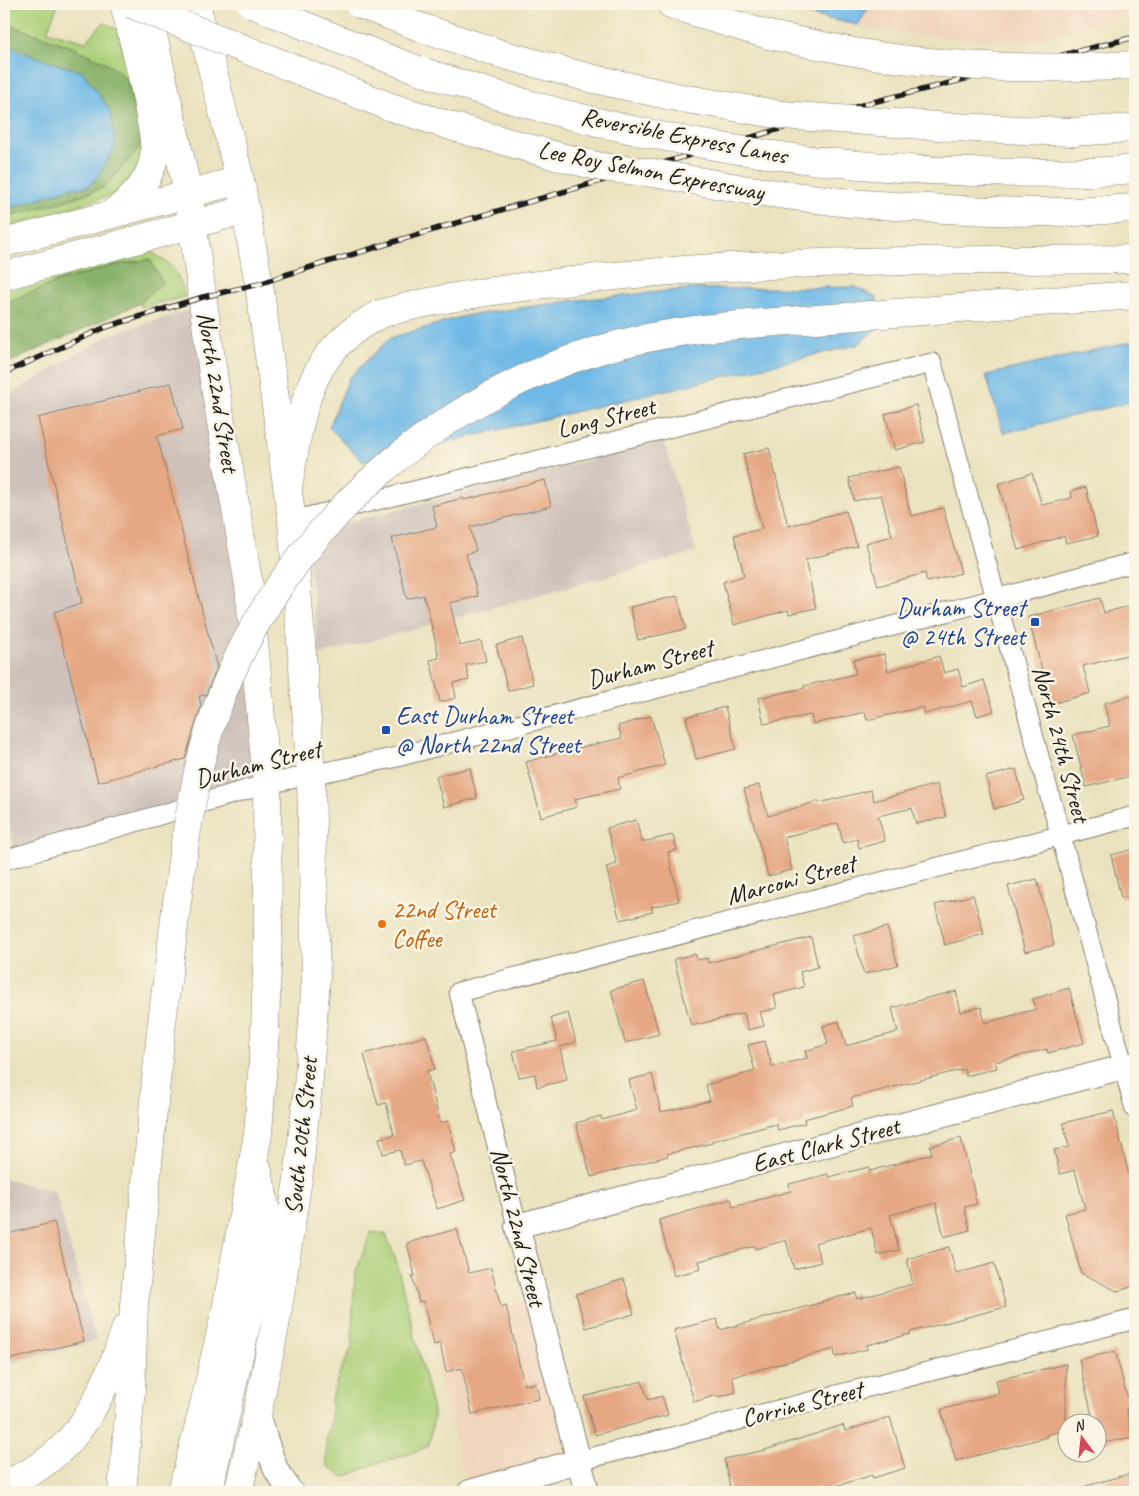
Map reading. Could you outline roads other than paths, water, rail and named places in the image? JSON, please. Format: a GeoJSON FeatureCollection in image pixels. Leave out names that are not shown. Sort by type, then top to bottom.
{"type":"FeatureCollection","features":[{"type":"Feature","properties":{"kind":"main road"},"geometry":{"type":"LineString","coordinates":[[110,214],[123,205],[142,185],[155,155],[145,86],[124,4]]}},
{"type":"Feature","properties":{"kind":"main road","name":"Lee Roy Selmon Expressway"},"geometry":{"type":"LineString","coordinates":[[131,4],[388,106],[544,153],[601,167],[653,173],[748,190],[848,203],[919,208],[1017,211],[1075,212],[1135,208]]}},
{"type":"Feature","properties":{"kind":"main road","name":"North 22nd Street"},"geometry":{"type":"LineString","coordinates":[[146,4],[188,193],[214,381],[249,586],[267,784]]}},
{"type":"Feature","properties":{"kind":"main road"},"geometry":{"type":"LineString","coordinates":[[196,4],[240,180],[259,284],[292,521],[311,776]]}},
{"type":"Feature","properties":{"kind":"main road","name":"Reversible Express Lanes"},"geometry":{"type":"LineString","coordinates":[[252,4],[343,42],[431,74],[541,107],[697,144],[836,163],[916,170],[1015,173],[1135,169]]}},
{"type":"Feature","properties":{"kind":"main road"},"geometry":{"type":"LineString","coordinates":[[360,4],[417,26],[501,54],[590,78],[681,98],[782,115],[951,127],[1072,132],[1135,128]]}},
{"type":"Feature","properties":{"kind":"main road"},"geometry":{"type":"LineString","coordinates":[[671,4],[769,35],[917,61],[976,66],[1039,68],[1135,65]]}},
{"type":"Feature","properties":{"kind":"main road"},"geometry":{"type":"LineString","coordinates":[[4,243],[240,180]]}},
{"type":"Feature","properties":{"kind":"main road"},"geometry":{"type":"LineString","coordinates":[[4,276],[245,210]]}},
{"type":"Feature","properties":{"kind":"main road"},"geometry":{"type":"LineString","coordinates":[[288,487],[305,401],[315,374],[325,358],[350,331],[383,313],[400,308],[493,290],[633,273],[782,264],[1135,259]]}},
{"type":"Feature","properties":{"kind":"main road"},"geometry":{"type":"LineString","coordinates":[[122,1492],[131,1390],[134,1305],[161,1030],[183,854],[194,786],[214,716],[242,650],[286,577],[326,526],[366,484],[415,444],[480,402],[547,368],[578,357],[640,340],[707,328],[1135,295]]}},
{"type":"Feature","properties":{"kind":"main road","name":"South 20th Street"},"geometry":{"type":"LineString","coordinates":[[238,1492],[257,1415],[276,1321],[298,1179],[309,1077],[316,977],[311,776]]}},
{"type":"Feature","properties":{"kind":"main road","name":"South 20th Street"},"geometry":{"type":"LineString","coordinates":[[182,1492],[226,1310],[258,1134],[265,1031],[268,930],[267,784]]}},
{"type":"Feature","properties":{"kind":"main road"},"geometry":{"type":"LineString","coordinates":[[210,1492],[212,1474],[254,1288],[267,1215],[254,1153]]}},
{"type":"Feature","properties":{"kind":"main road"},"geometry":{"type":"LineString","coordinates":[[4,1484],[40,1467],[58,1454],[73,1438],[94,1407],[102,1390],[134,1305]]}},
{"type":"Feature","properties":{"kind":"street","name":"Long Street"},"geometry":{"type":"LineString","coordinates":[[292,521],[932,362]]}},
{"type":"Feature","properties":{"kind":"street","name":"North 24th Street"},"geometry":{"type":"LineString","coordinates":[[932,362],[1060,836],[1130,1065],[1135,1109]]}},
{"type":"Feature","properties":{"kind":"street","name":"Durham Street"},"geometry":{"type":"LineString","coordinates":[[4,860],[267,784],[393,758],[1135,562]]}},
{"type":"Feature","properties":{"kind":"street","name":"Marconi Street"},"geometry":{"type":"LineString","coordinates":[[459,992],[1135,816]]}},
{"type":"Feature","properties":{"kind":"street","name":"North 22nd Street"},"geometry":{"type":"LineString","coordinates":[[459,992],[517,1226],[578,1462],[588,1492]]}},
{"type":"Feature","properties":{"kind":"street","name":"East Clark Street"},"geometry":{"type":"LineString","coordinates":[[517,1226],[1130,1065]]}},
{"type":"Feature","properties":{"kind":"street","name":"Corrine Street"},"geometry":{"type":"LineString","coordinates":[[470,1492],[578,1462],[1135,1320]]}},
{"type":"Feature","properties":{"kind":"street"},"geometry":{"type":"LineString","coordinates":[[257,1415],[276,1470],[291,1492]]}},
{"type":"Feature","properties":{"kind":"water"},"geometry":{"type":"Polygon","coordinates":[[[758,4],[871,4],[858,25],[758,4]]]}},
{"type":"Feature","properties":{"kind":"water"},"geometry":{"type":"Polygon","coordinates":[[[4,44],[32,56],[83,72],[110,111],[116,145],[97,178],[87,187],[70,188],[4,210],[4,44]]]}},
{"type":"Feature","properties":{"kind":"water"},"geometry":{"type":"Polygon","coordinates":[[[856,287],[877,298],[879,327],[857,345],[363,462],[329,427],[349,378],[390,338],[464,316],[578,300],[689,289],[856,287]]]}},
{"type":"Feature","properties":{"kind":"water"},"geometry":{"type":"Polygon","coordinates":[[[1135,341],[1135,401],[1003,433],[986,375],[1135,341]]]}},
{"type":"Feature","properties":{"kind":"railway"},"geometry":{"type":"LineString","coordinates":[[4,373],[106,327],[203,297],[259,284],[446,226],[869,103],[1135,37]]}},
{"type":"Feature","properties":{"kind":"place","name":"Durham Street @ 24th Street"},"geometry":{"type":"Point","coordinates":[1035,622]}},
{"type":"Feature","properties":{"kind":"place","name":"East Durham Street @ North 22nd Street"},"geometry":{"type":"Point","coordinates":[386,730]}},
{"type":"Feature","properties":{"kind":"place","name":"22nd Street Coffee"},"geometry":{"type":"Point","coordinates":[382,924]}}]}
